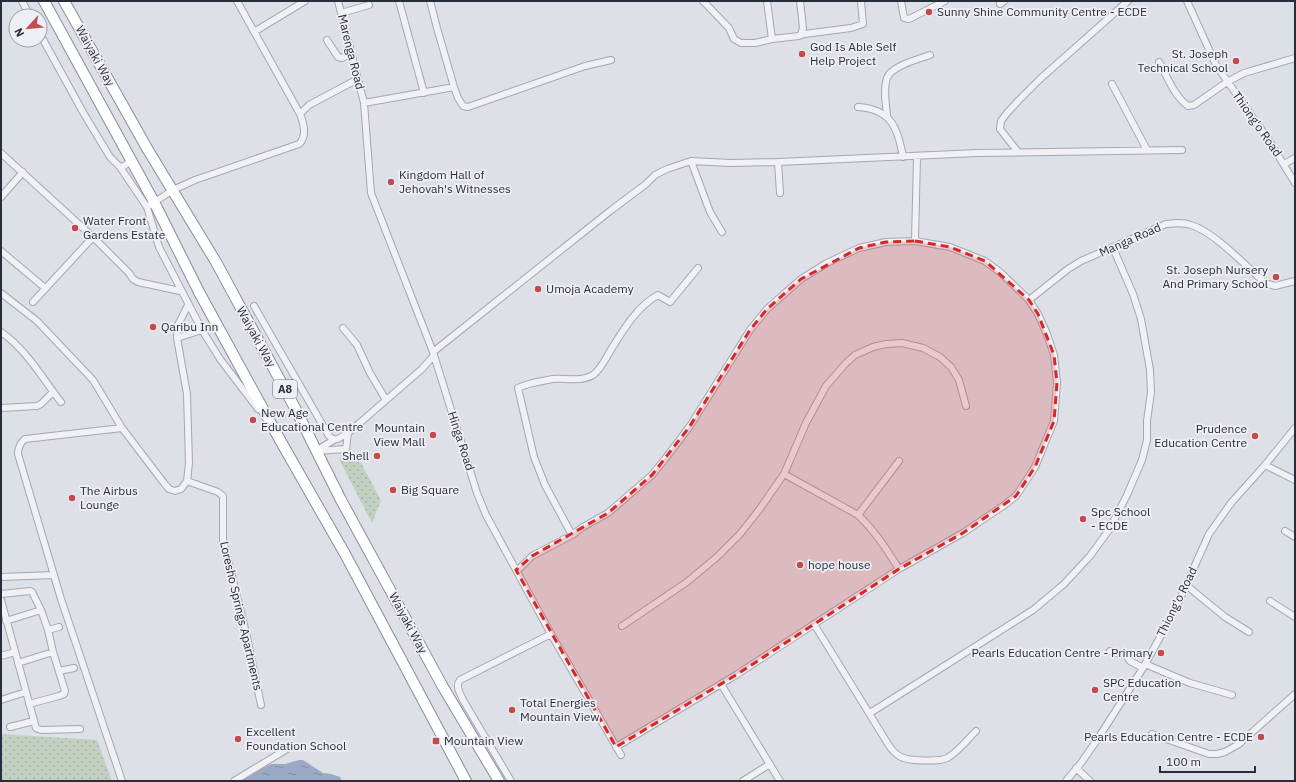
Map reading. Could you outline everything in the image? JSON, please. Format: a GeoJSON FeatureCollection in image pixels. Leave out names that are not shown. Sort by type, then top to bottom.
{"type":"FeatureCollection","features":[{"type":"Feature","properties":{"kind":"highway","name":"Waiyaki Way"},"geometry":{"type":"LineString","coordinates":[[44,1],[131,161],[150,205],[200,292],[280,440],[345,554],[466,781]]}},
{"type":"Feature","properties":{"kind":"highway","name":"Waiyaki Way"},"geometry":{"type":"LineString","coordinates":[[64,1],[148,150],[216,262],[453,705],[499,781]]}},
{"type":"Feature","properties":{"kind":"highway"},"geometry":{"type":"LineString","coordinates":[[57,25],[73,16]]}},
{"type":"Feature","properties":{"kind":"street"},"geometry":{"type":"LineString","coordinates":[[150,205],[172,190],[195,180],[297,146],[302,142],[304,136],[302,118],[237,1]]}},
{"type":"Feature","properties":{"kind":"street"},"geometry":{"type":"LineString","coordinates":[[254,32],[305,1]]}},
{"type":"Feature","properties":{"kind":"street","name":"Marenga Road"},"geometry":{"type":"LineString","coordinates":[[338,1],[364,103]]}},
{"type":"Feature","properties":{"kind":"street"},"geometry":{"type":"LineString","coordinates":[[399,1],[424,93]]}},
{"type":"Feature","properties":{"kind":"street"},"geometry":{"type":"LineString","coordinates":[[430,1],[454,88],[463,106],[468,107],[585,66],[611,60]]}},
{"type":"Feature","properties":{"kind":"street"},"geometry":{"type":"LineString","coordinates":[[703,1],[729,28],[734,39],[740,43],[754,43],[772,38],[799,36],[804,34],[851,28],[863,24],[861,1]]}},
{"type":"Feature","properties":{"kind":"street"},"geometry":{"type":"LineString","coordinates":[[767,1],[772,38]]}},
{"type":"Feature","properties":{"kind":"street"},"geometry":{"type":"LineString","coordinates":[[799,36],[803,28],[800,1]]}},
{"type":"Feature","properties":{"kind":"street"},"geometry":{"type":"LineString","coordinates":[[901,1],[904,18],[909,20],[945,1]]}},
{"type":"Feature","properties":{"kind":"street"},"geometry":{"type":"LineString","coordinates":[[1018,152],[1000,128],[1001,121],[1006,113],[1040,79],[1128,1]]}},
{"type":"Feature","properties":{"kind":"street","name":"Thiong'o Road"},"geometry":{"type":"LineString","coordinates":[[1187,1],[1216,65],[1268,139],[1295,183]]}},
{"type":"Feature","properties":{"kind":"street"},"geometry":{"type":"LineString","coordinates":[[342,13],[369,5]]}},
{"type":"Feature","properties":{"kind":"street"},"geometry":{"type":"LineString","coordinates":[[327,40],[338,57],[342,58],[352,53]]}},
{"type":"Feature","properties":{"kind":"street"},"geometry":{"type":"LineString","coordinates":[[48,48],[84,114],[110,157],[120,167],[150,205],[157,242],[180,291],[202,330],[220,359],[280,440]]}},
{"type":"Feature","properties":{"kind":"street"},"geometry":{"type":"LineString","coordinates":[[903,157],[897,131],[887,116],[885,93],[887,77],[894,70],[906,63],[930,55]]}},
{"type":"Feature","properties":{"kind":"street"},"geometry":{"type":"LineString","coordinates":[[1159,62],[1175,91],[1183,103],[1188,106],[1194,105],[1227,82],[1244,73],[1295,58]]}},
{"type":"Feature","properties":{"kind":"street"},"geometry":{"type":"LineString","coordinates":[[300,114],[309,105],[358,79]]}},
{"type":"Feature","properties":{"kind":"street"},"geometry":{"type":"LineString","coordinates":[[1112,84],[1147,150]]}},
{"type":"Feature","properties":{"kind":"street"},"geometry":{"type":"LineString","coordinates":[[364,103],[454,88]]}},
{"type":"Feature","properties":{"kind":"street","name":"Hinga Road"},"geometry":{"type":"LineString","coordinates":[[364,103],[371,193],[433,354],[477,493],[486,515],[550,634],[621,754]]}},
{"type":"Feature","properties":{"kind":"street"},"geometry":{"type":"LineString","coordinates":[[858,107],[872,109],[887,116]]}},
{"type":"Feature","properties":{"kind":"street"},"geometry":{"type":"LineString","coordinates":[[316,450],[334,440],[338,440],[348,433],[422,369],[433,354],[610,211],[646,184],[655,174],[667,169],[691,161],[731,163],[778,162],[1018,152],[1182,150]]}},
{"type":"Feature","properties":{"kind":"street"},"geometry":{"type":"LineString","coordinates":[[1,153],[93,237],[129,273],[133,279],[138,282],[180,291]]}},
{"type":"Feature","properties":{"kind":"street"},"geometry":{"type":"LineString","coordinates":[[915,241],[917,156]]}},
{"type":"Feature","properties":{"kind":"street"},"geometry":{"type":"LineString","coordinates":[[1284,164],[1295,158]]}},
{"type":"Feature","properties":{"kind":"street"},"geometry":{"type":"LineString","coordinates":[[120,167],[131,161]]}},
{"type":"Feature","properties":{"kind":"street"},"geometry":{"type":"LineString","coordinates":[[691,161],[710,212],[722,232]]}},
{"type":"Feature","properties":{"kind":"street"},"geometry":{"type":"LineString","coordinates":[[778,162],[780,193]]}},
{"type":"Feature","properties":{"kind":"street"},"geometry":{"type":"LineString","coordinates":[[1,198],[22,172]]}},
{"type":"Feature","properties":{"kind":"street","name":"Manga Road"},"geometry":{"type":"LineString","coordinates":[[1028,300],[1068,269],[1081,261],[1166,224],[1183,223],[1192,225],[1206,232],[1265,283],[1275,286],[1295,281]]}},
{"type":"Feature","properties":{"kind":"street"},"geometry":{"type":"LineString","coordinates":[[34,302],[45,288],[93,237]]}},
{"type":"Feature","properties":{"kind":"street"},"geometry":{"type":"LineString","coordinates":[[516,570],[532,556],[572,535],[608,513],[637,488],[665,460],[690,426],[750,330],[767,309],[801,279],[827,263],[859,248],[886,242],[915,241],[950,247],[985,261],[1001,273],[1028,300],[1038,314],[1054,356],[1057,383],[1054,421],[1035,467],[1016,496],[963,533],[899,569],[721,684],[616,747]]}},
{"type":"Feature","properties":{"kind":"street"},"geometry":{"type":"LineString","coordinates":[[870,713],[1033,610],[1064,584],[1090,556],[1109,530],[1127,495],[1142,460],[1147,440],[1147,421],[1151,392],[1150,370],[1141,319],[1133,294],[1113,248]]}},
{"type":"Feature","properties":{"kind":"street"},"geometry":{"type":"LineString","coordinates":[[1,251],[45,288]]}},
{"type":"Feature","properties":{"kind":"street"},"geometry":{"type":"LineString","coordinates":[[572,535],[545,485],[534,458],[518,388],[524,385],[554,379],[583,378],[593,374],[602,365],[626,327],[643,306],[658,295],[670,302],[698,268]]}},
{"type":"Feature","properties":{"kind":"street"},"geometry":{"type":"LineString","coordinates":[[1,293],[37,321],[93,380],[122,428],[169,489],[175,491],[181,489],[186,482],[189,462],[187,394],[177,338],[178,325],[188,305]]}},
{"type":"Feature","properties":{"kind":"street"},"geometry":{"type":"LineString","coordinates":[[254,306],[329,436],[334,440]]}},
{"type":"Feature","properties":{"kind":"street"},"geometry":{"type":"LineString","coordinates":[[342,328],[357,345],[370,373],[386,400]]}},
{"type":"Feature","properties":{"kind":"street"},"geometry":{"type":"LineString","coordinates":[[177,338],[202,330]]}},
{"type":"Feature","properties":{"kind":"street"},"geometry":{"type":"LineString","coordinates":[[1,332],[17,345],[62,402]]}},
{"type":"Feature","properties":{"kind":"street"},"geometry":{"type":"LineString","coordinates":[[622,626],[674,591],[717,557],[745,528],[784,474],[806,423],[826,386],[846,363],[855,356],[868,349],[886,344],[902,343],[923,348],[940,357],[951,367],[959,380],[966,406]]}},
{"type":"Feature","properties":{"kind":"street"},"geometry":{"type":"LineString","coordinates":[[1,408],[37,406],[53,392]]}},
{"type":"Feature","properties":{"kind":"street"},"geometry":{"type":"LineString","coordinates":[[122,428],[25,439],[19,445],[18,454],[54,575],[122,781]]}},
{"type":"Feature","properties":{"kind":"street","name":"Thiong'o Road"},"geometry":{"type":"LineString","coordinates":[[1066,781],[1101,734],[1144,666],[1175,610],[1209,534],[1231,503],[1295,428]]}},
{"type":"Feature","properties":{"kind":"street"},"geometry":{"type":"LineString","coordinates":[[316,450],[346,449],[348,433]]}},
{"type":"Feature","properties":{"kind":"street"},"geometry":{"type":"LineString","coordinates":[[858,516],[899,460]]}},
{"type":"Feature","properties":{"kind":"street"},"geometry":{"type":"LineString","coordinates":[[1265,465],[1295,480]]}},
{"type":"Feature","properties":{"kind":"street"},"geometry":{"type":"LineString","coordinates":[[784,474],[858,516],[885,547],[899,569]]}},
{"type":"Feature","properties":{"kind":"street","name":"Loresho Springs Apartments"},"geometry":{"type":"LineString","coordinates":[[186,482],[218,492],[223,496],[223,540],[261,705]]}},
{"type":"Feature","properties":{"kind":"street"},"geometry":{"type":"LineString","coordinates":[[1285,531],[1295,537]]}},
{"type":"Feature","properties":{"kind":"street"},"geometry":{"type":"LineString","coordinates":[[1,577],[54,575]]}},
{"type":"Feature","properties":{"kind":"street"},"geometry":{"type":"LineString","coordinates":[[1186,585],[1248,632]]}},
{"type":"Feature","properties":{"kind":"street"},"geometry":{"type":"LineString","coordinates":[[1,594],[32,592],[41,610],[48,630],[65,691],[64,694],[29,704]]}},
{"type":"Feature","properties":{"kind":"street"},"geometry":{"type":"LineString","coordinates":[[1,600],[2,610],[36,728],[39,730],[80,729]]}},
{"type":"Feature","properties":{"kind":"street"},"geometry":{"type":"LineString","coordinates":[[1270,601],[1295,617]]}},
{"type":"Feature","properties":{"kind":"street"},"geometry":{"type":"LineString","coordinates":[[6,620],[41,610]]}},
{"type":"Feature","properties":{"kind":"street"},"geometry":{"type":"LineString","coordinates":[[814,624],[894,752],[901,758],[910,760],[946,759],[962,746],[976,730]]}},
{"type":"Feature","properties":{"kind":"street"},"geometry":{"type":"LineString","coordinates":[[48,630],[58,627]]}},
{"type":"Feature","properties":{"kind":"street"},"geometry":{"type":"LineString","coordinates":[[511,781],[463,700],[457,686],[460,680],[550,634]]}},
{"type":"Feature","properties":{"kind":"street"},"geometry":{"type":"LineString","coordinates":[[1110,651],[1126,655],[1130,661],[1190,683],[1232,695]]}},
{"type":"Feature","properties":{"kind":"street"},"geometry":{"type":"LineString","coordinates":[[1,656],[15,652]]}},
{"type":"Feature","properties":{"kind":"street"},"geometry":{"type":"LineString","coordinates":[[18,663],[53,652]]}},
{"type":"Feature","properties":{"kind":"street"},"geometry":{"type":"LineString","coordinates":[[59,671],[74,668]]}},
{"type":"Feature","properties":{"kind":"street"},"geometry":{"type":"LineString","coordinates":[[721,684],[780,781]]}},
{"type":"Feature","properties":{"kind":"street"},"geometry":{"type":"LineString","coordinates":[[1,700],[26,692]]}},
{"type":"Feature","properties":{"kind":"street"},"geometry":{"type":"LineString","coordinates":[[1152,734],[1209,754],[1225,752],[1239,744],[1295,694]]}},
{"type":"Feature","properties":{"kind":"street"},"geometry":{"type":"LineString","coordinates":[[453,705],[463,700]]}},
{"type":"Feature","properties":{"kind":"street"},"geometry":{"type":"LineString","coordinates":[[10,727],[34,721]]}},
{"type":"Feature","properties":{"kind":"street"},"geometry":{"type":"LineString","coordinates":[[234,781],[287,749]]}},
{"type":"Feature","properties":{"kind":"street"},"geometry":{"type":"LineString","coordinates":[[743,781],[770,764]]}},
{"type":"Feature","properties":{"kind":"street"},"geometry":{"type":"LineString","coordinates":[[1076,768],[1090,781]]}},
{"type":"Feature","properties":{"kind":"highlighted area"},"geometry":{"type":"Polygon","coordinates":[[[915,241],[950,247],[985,261],[1029,300],[1038,314],[1054,355],[1057,383],[1054,421],[1035,467],[1016,496],[963,533],[899,569],[736,675],[616,747],[516,570],[532,556],[608,513],[652,475],[690,426],[750,330],[767,309],[801,279],[859,248],[886,242],[915,241]]]}},
{"type":"Feature","properties":{"kind":"green space"},"geometry":{"type":"Polygon","coordinates":[[[355,458],[361,463],[381,500],[372,523],[339,459],[355,458]]]}},
{"type":"Feature","properties":{"kind":"green space"},"geometry":{"type":"Polygon","coordinates":[[[1,734],[97,740],[112,781],[1,781],[1,734]]]}},
{"type":"Feature","properties":{"kind":"water"},"geometry":{"type":"Polygon","coordinates":[[[303,760],[323,773],[340,777],[342,781],[235,781],[271,764],[285,764],[303,760]]]}},
{"type":"Feature","properties":{"kind":"place","name":"Sunny Shine Community Centre - ECDE"},"geometry":{"type":"Point","coordinates":[929,12]}},
{"type":"Feature","properties":{"kind":"place","name":"God Is Able Self Help Project"},"geometry":{"type":"Point","coordinates":[802,54]}},
{"type":"Feature","properties":{"kind":"place","name":"St. Joseph Technical School"},"geometry":{"type":"Point","coordinates":[1236,61]}},
{"type":"Feature","properties":{"kind":"place","name":"Kingdom Hall of Jehovah's Witnesses"},"geometry":{"type":"Point","coordinates":[391,182]}},
{"type":"Feature","properties":{"kind":"place","name":"Water Front Gardens Estate"},"geometry":{"type":"Point","coordinates":[75,228]}},
{"type":"Feature","properties":{"kind":"place","name":"St. Joseph Nursery And Primary School"},"geometry":{"type":"Point","coordinates":[1276,277]}},
{"type":"Feature","properties":{"kind":"place","name":"Umoja Academy"},"geometry":{"type":"Point","coordinates":[538,289]}},
{"type":"Feature","properties":{"kind":"place","name":"Qaribu Inn"},"geometry":{"type":"Point","coordinates":[153,327]}},
{"type":"Feature","properties":{"kind":"place","name":"New Age Educational Centre"},"geometry":{"type":"Point","coordinates":[253,420]}},
{"type":"Feature","properties":{"kind":"place","name":"Mountain View Mall"},"geometry":{"type":"Point","coordinates":[433,435]}},
{"type":"Feature","properties":{"kind":"place","name":"Prudence Education Centre"},"geometry":{"type":"Point","coordinates":[1255,436]}},
{"type":"Feature","properties":{"kind":"place","name":"Shell"},"geometry":{"type":"Point","coordinates":[377,456]}},
{"type":"Feature","properties":{"kind":"place","name":"Big Square"},"geometry":{"type":"Point","coordinates":[393,490]}},
{"type":"Feature","properties":{"kind":"place","name":"The Airbus Lounge"},"geometry":{"type":"Point","coordinates":[72,498]}},
{"type":"Feature","properties":{"kind":"place","name":"Spc School - ECDE"},"geometry":{"type":"Point","coordinates":[1083,519]}},
{"type":"Feature","properties":{"kind":"place","name":"hope house"},"geometry":{"type":"Point","coordinates":[800,565]}},
{"type":"Feature","properties":{"kind":"place","name":"Pearls Education Centre - Primary"},"geometry":{"type":"Point","coordinates":[1161,653]}},
{"type":"Feature","properties":{"kind":"place","name":"SPC Education Centre"},"geometry":{"type":"Point","coordinates":[1095,690]}},
{"type":"Feature","properties":{"kind":"place","name":"Total Energies Mountain View"},"geometry":{"type":"Point","coordinates":[512,710]}},
{"type":"Feature","properties":{"kind":"place","name":"Pearls Education Centre - ECDE"},"geometry":{"type":"Point","coordinates":[1261,737]}},
{"type":"Feature","properties":{"kind":"place","name":"Excellent Foundation School"},"geometry":{"type":"Point","coordinates":[238,739]}},
{"type":"Feature","properties":{"kind":"place","name":"Mountain View"},"geometry":{"type":"Point","coordinates":[436,741]}}]}
